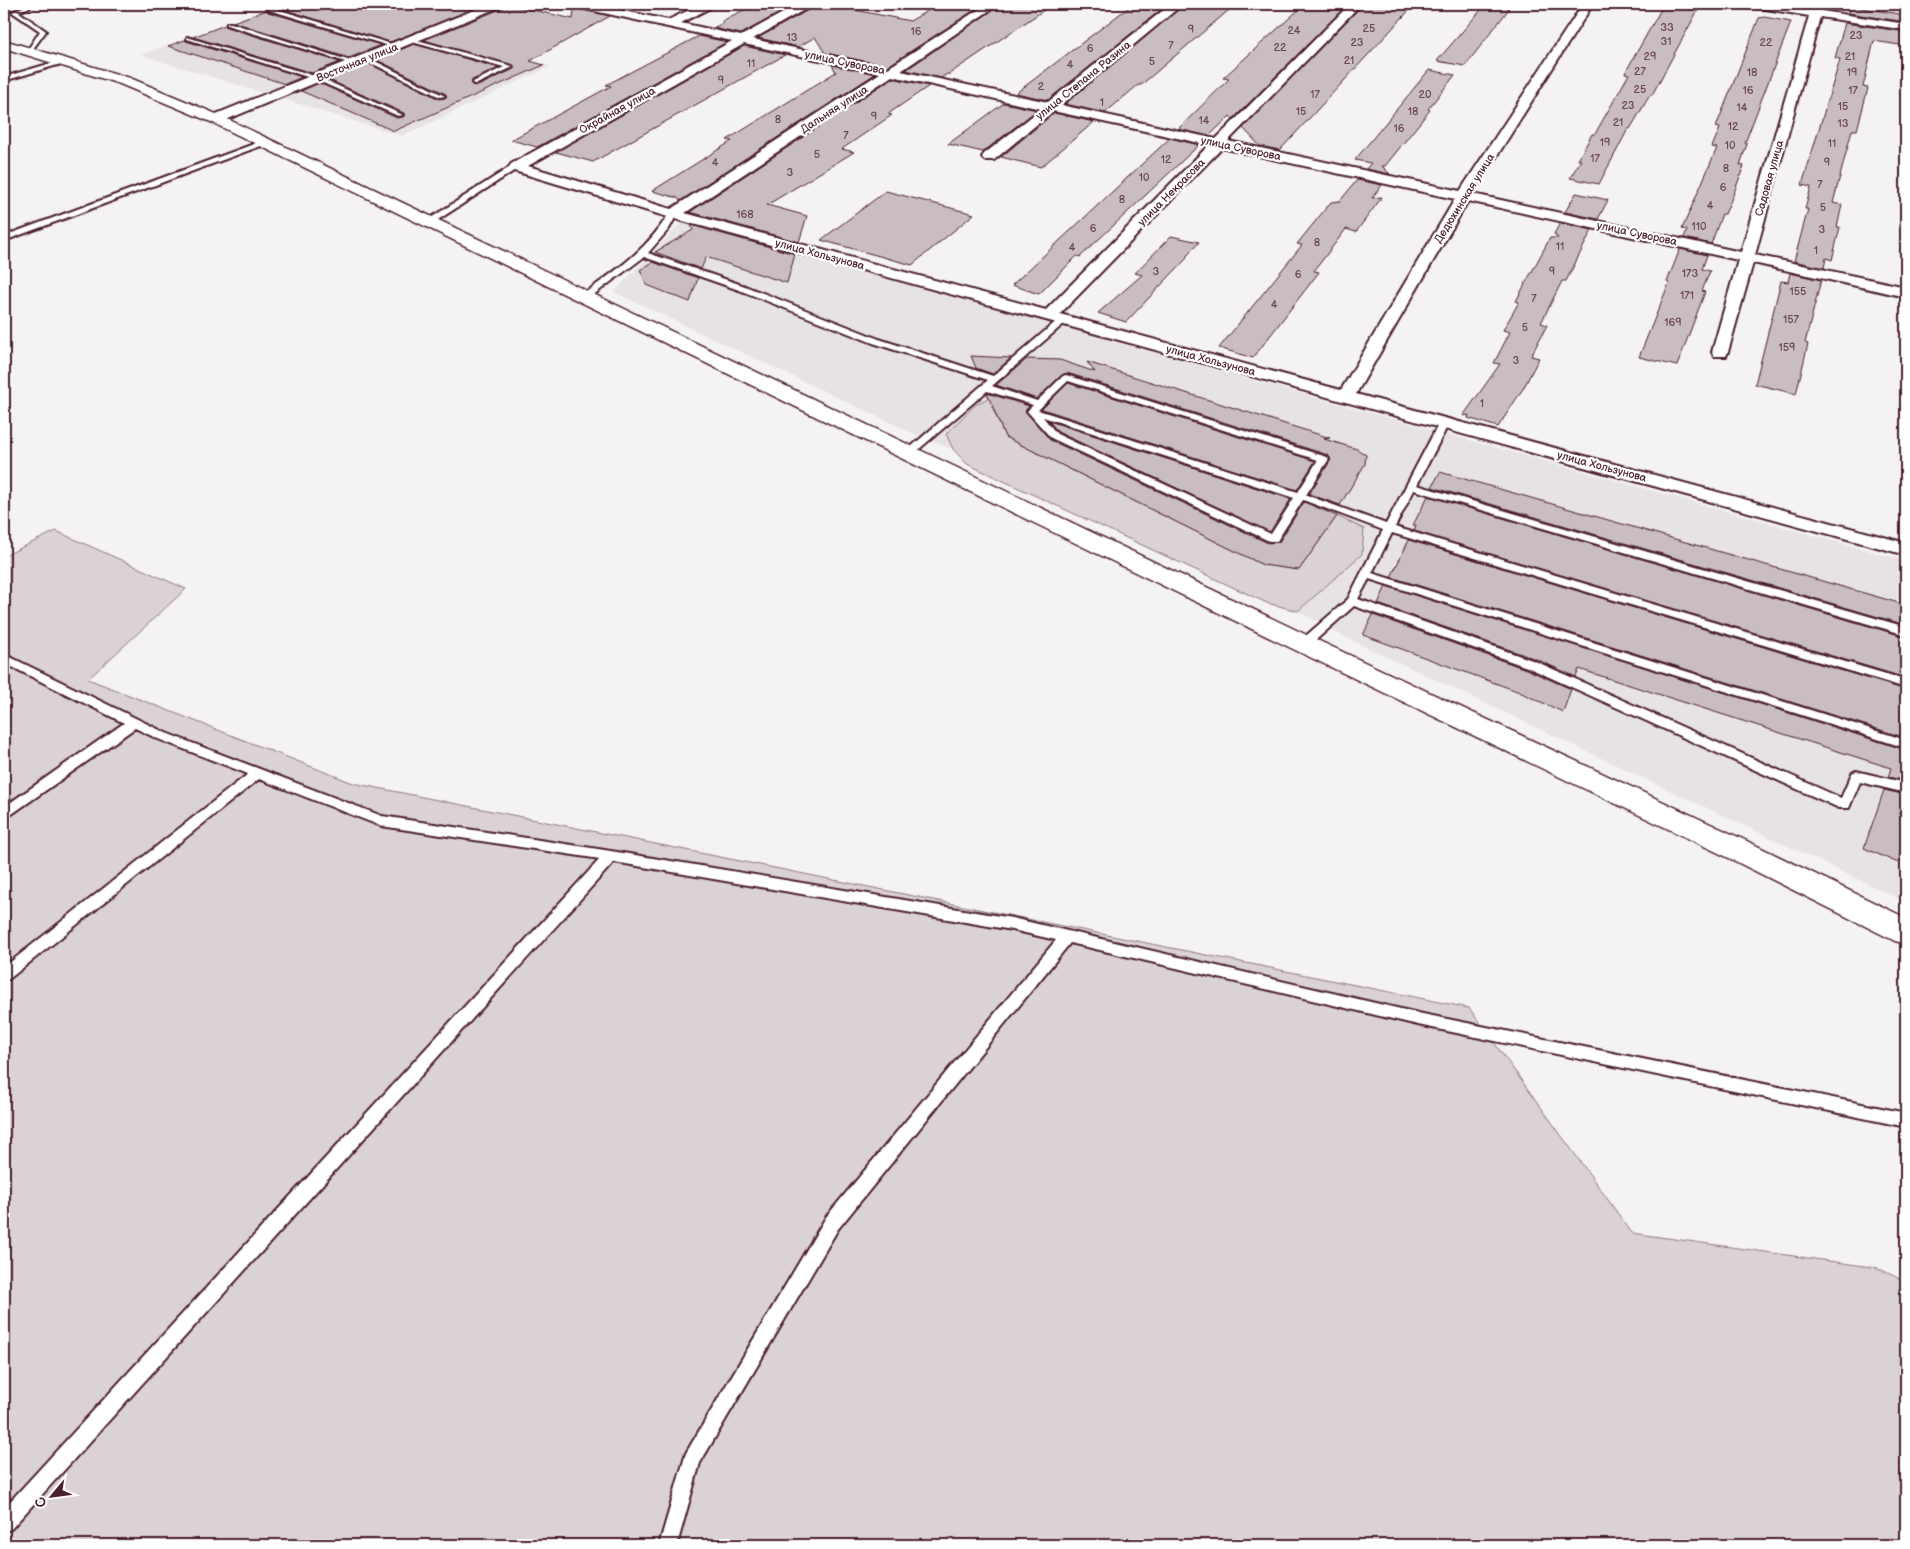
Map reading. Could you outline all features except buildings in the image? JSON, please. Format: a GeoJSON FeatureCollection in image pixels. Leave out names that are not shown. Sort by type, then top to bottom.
{"type":"FeatureCollection","features":[{"type":"Feature","properties":{"kind":"main road"},"geometry":{"type":"LineString","coordinates":[[13,46],[125,81],[216,119],[430,220],[908,454],[1730,846],[1906,932]]}},
{"type":"Feature","properties":{"kind":"street","name":"Восточная улица"},"geometry":{"type":"LineString","coordinates":[[216,119],[498,4]]}},
{"type":"Feature","properties":{"kind":"street","name":"улица Суворова"},"geometry":{"type":"LineString","coordinates":[[576,4],[1906,292]]}},
{"type":"Feature","properties":{"kind":"street"},"geometry":{"type":"LineString","coordinates":[[670,24],[710,4]]}},
{"type":"Feature","properties":{"kind":"street","name":"Окрайная улица"},"geometry":{"type":"LineString","coordinates":[[516,167],[807,4]]}},
{"type":"Feature","properties":{"kind":"street","name":"Дальняя улица"},"geometry":{"type":"LineString","coordinates":[[673,214],[994,4]]}},
{"type":"Feature","properties":{"kind":"street","name":"улица Степана Разина"},"geometry":{"type":"LineString","coordinates":[[989,157],[1178,4]]}},
{"type":"Feature","properties":{"kind":"street","name":"улица Некрасова"},"geometry":{"type":"LineString","coordinates":[[1056,318],[1219,143],[1356,4]]}},
{"type":"Feature","properties":{"kind":"street","name":"Дедюхинская улица"},"geometry":{"type":"LineString","coordinates":[[1346,397],[1464,196],[1588,4]]}},
{"type":"Feature","properties":{"kind":"street"},"geometry":{"type":"LineString","coordinates":[[1753,4],[1816,9],[1906,28]]}},
{"type":"Feature","properties":{"kind":"street","name":"Садовая улица"},"geometry":{"type":"LineString","coordinates":[[1720,352],[1816,9]]}},
{"type":"Feature","properties":{"kind":"street","name":"улица Хользунова"},"geometry":{"type":"LineString","coordinates":[[516,167],[673,214],[1906,549]]}},
{"type":"Feature","properties":{"kind":"lane"},"geometry":{"type":"LineString","coordinates":[[13,46],[43,31],[15,12],[33,4]]}},
{"type":"Feature","properties":{"kind":"lane"},"geometry":{"type":"LineString","coordinates":[[271,9],[395,46]]}},
{"type":"Feature","properties":{"kind":"lane"},"geometry":{"type":"LineString","coordinates":[[228,24],[360,61],[442,96]]}},
{"type":"Feature","properties":{"kind":"lane"},"geometry":{"type":"LineString","coordinates":[[189,38],[316,78],[400,115]]}},
{"type":"Feature","properties":{"kind":"lane"},"geometry":{"type":"LineString","coordinates":[[410,40],[510,67],[475,83]]}},
{"type":"Feature","properties":{"kind":"lane"},"geometry":{"type":"LineString","coordinates":[[4,79],[62,62]]}},
{"type":"Feature","properties":{"kind":"lane"},"geometry":{"type":"LineString","coordinates":[[4,239],[266,143]]}},
{"type":"Feature","properties":{"kind":"lane","name":"Окрайная улица"},"geometry":{"type":"LineString","coordinates":[[430,220],[516,167]]}},
{"type":"Feature","properties":{"kind":"lane"},"geometry":{"type":"LineString","coordinates":[[585,297],[641,254],[667,226],[673,214]]}},
{"type":"Feature","properties":{"kind":"lane"},"geometry":{"type":"LineString","coordinates":[[641,254],[742,288],[876,341],[994,379]]}},
{"type":"Feature","properties":{"kind":"lane"},"geometry":{"type":"LineString","coordinates":[[908,454],[994,379],[1056,318]]}},
{"type":"Feature","properties":{"kind":"lane"},"geometry":{"type":"LineString","coordinates":[[1066,378],[1324,459],[1273,538],[1054,436],[1035,408],[1066,378]]}},
{"type":"Feature","properties":{"kind":"lane"},"geometry":{"type":"LineString","coordinates":[[985,387],[1035,408],[1300,496],[1389,528],[1906,684]]}},
{"type":"Feature","properties":{"kind":"lane"},"geometry":{"type":"LineString","coordinates":[[1304,644],[1352,601],[1444,423]]}},
{"type":"Feature","properties":{"kind":"lane"},"geometry":{"type":"LineString","coordinates":[[1411,486],[1906,631]]}},
{"type":"Feature","properties":{"kind":"lane"},"geometry":{"type":"LineString","coordinates":[[1366,575],[1906,744]]}},
{"type":"Feature","properties":{"kind":"lane"},"geometry":{"type":"LineString","coordinates":[[1352,601],[1531,664],[1844,805],[1856,776],[1906,788]]}},
{"type":"Feature","properties":{"kind":"lane"},"geometry":{"type":"LineString","coordinates":[[4,658],[162,736],[381,821],[611,856],[1012,924],[1418,1019],[1906,1120]]}},
{"type":"Feature","properties":{"kind":"lane"},"geometry":{"type":"LineString","coordinates":[[4,813],[134,722]]}},
{"type":"Feature","properties":{"kind":"lane"},"geometry":{"type":"LineString","coordinates":[[4,975],[258,774]]}},
{"type":"Feature","properties":{"kind":"lane"},"geometry":{"type":"LineString","coordinates":[[4,1522],[611,856]]}},
{"type":"Feature","properties":{"kind":"lane"},"geometry":{"type":"LineString","coordinates":[[668,1545],[692,1460],[832,1223],[1067,937]]}},
{"type":"Feature","properties":{"kind":"shaded area"},"geometry":{"type":"Polygon","coordinates":[[[281,4],[318,4],[551,66],[402,136],[141,55],[281,4]]]}},
{"type":"Feature","properties":{"kind":"shaded area"},"geometry":{"type":"Polygon","coordinates":[[[682,222],[1906,561],[1906,902],[1345,637],[1298,611],[1266,603],[967,464],[953,449],[917,435],[614,292],[682,222]]]}},
{"type":"Feature","properties":{"kind":"shaded area"},"geometry":{"type":"Polygon","coordinates":[[[986,399],[1004,399],[993,409],[1005,437],[1263,565],[1299,570],[1337,516],[1364,529],[1362,554],[1298,611],[1267,603],[967,464],[953,449],[946,434],[975,405],[986,399]]]}},
{"type":"Feature","properties":{"kind":"shaded area"},"geometry":{"type":"Polygon","coordinates":[[[56,531],[186,589],[88,679],[353,783],[1469,1008],[1632,1233],[1878,1268],[1906,1282],[1906,1545],[4,1545],[4,556],[56,531]]]}}]}
